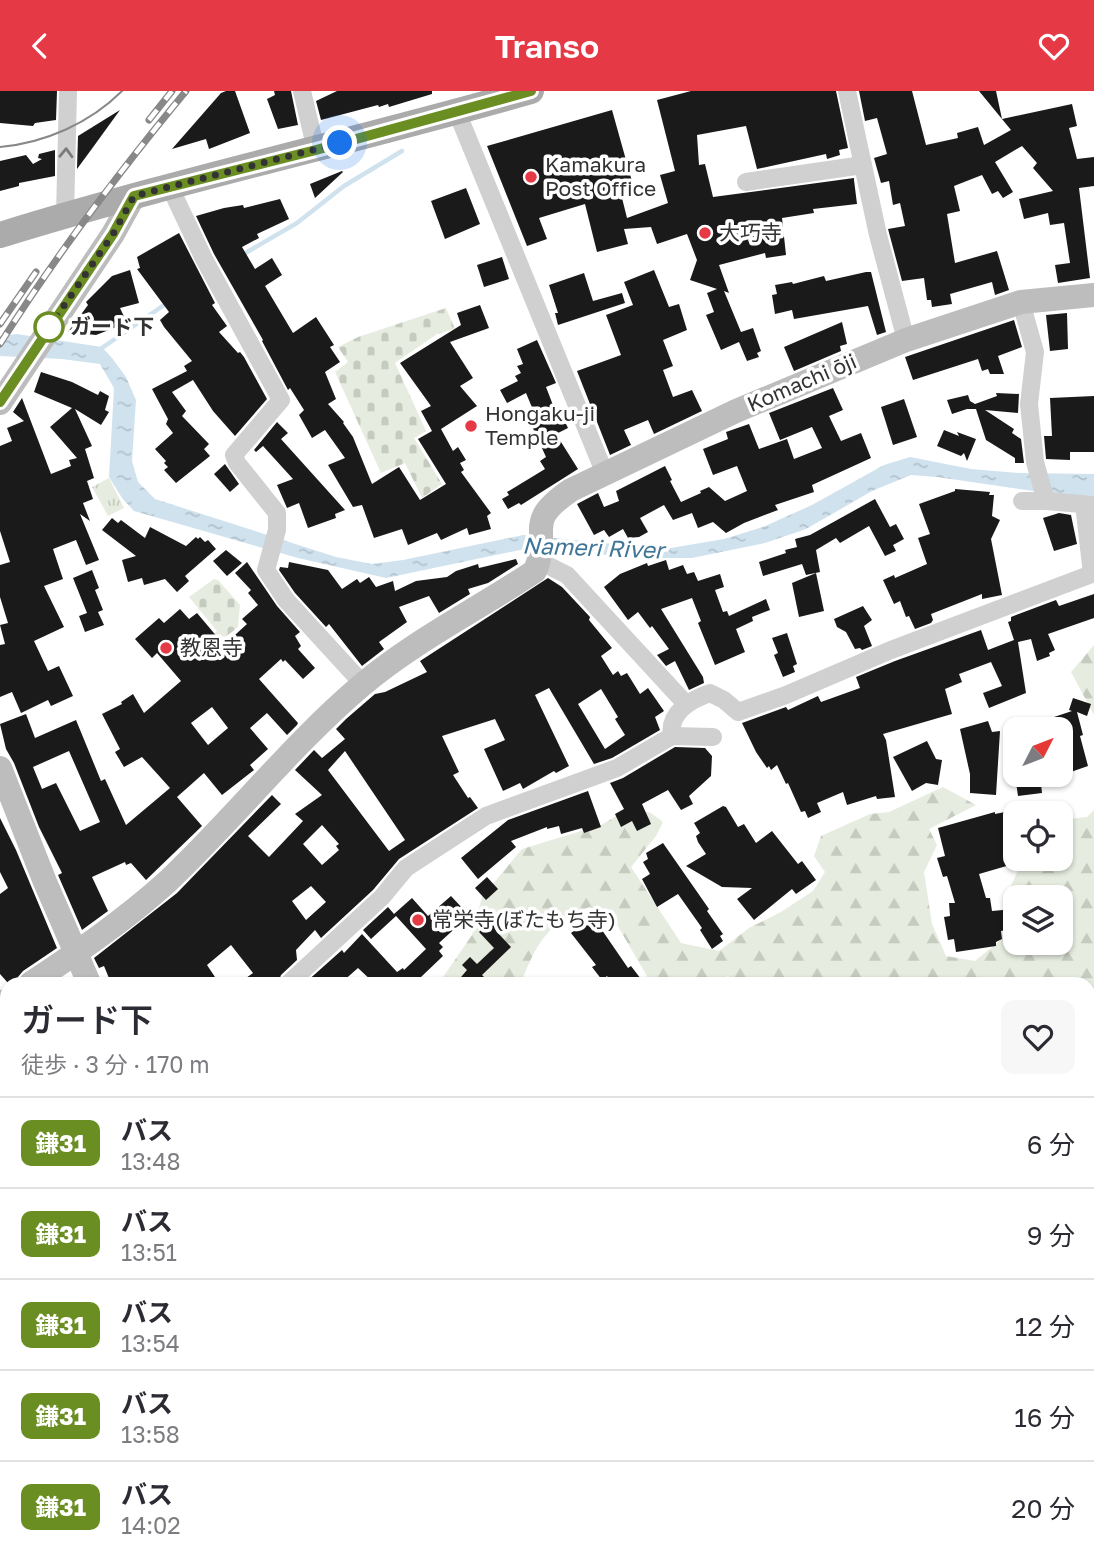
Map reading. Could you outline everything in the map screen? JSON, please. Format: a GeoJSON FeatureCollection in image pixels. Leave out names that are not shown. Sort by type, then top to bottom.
{"type":"FeatureCollection","features":[{"type":"Feature","properties":{"kind":"main road"},"geometry":{"type":"LineString","coordinates":[[0,235],[134,196],[531,91]]}},
{"type":"Feature","properties":{"kind":"street"},"geometry":{"type":"LineString","coordinates":[[65,215],[68,91]]}},
{"type":"Feature","properties":{"kind":"street"},"geometry":{"type":"LineString","coordinates":[[302,91],[316,150]]}},
{"type":"Feature","properties":{"kind":"street"},"geometry":{"type":"LineString","coordinates":[[847,91],[878,235],[906,340]]}},
{"type":"Feature","properties":{"kind":"street"},"geometry":{"type":"LineString","coordinates":[[457,112],[605,474]]}},
{"type":"Feature","properties":{"kind":"street"},"geometry":{"type":"LineString","coordinates":[[746,182],[863,165]]}},
{"type":"Feature","properties":{"kind":"street"},"geometry":{"type":"LineString","coordinates":[[170,187],[204,260],[281,401],[234,455],[237,463],[277,513],[277,530],[266,570],[286,600],[363,684]]}},
{"type":"Feature","properties":{"kind":"street"},"geometry":{"type":"LineString","coordinates":[[0,403],[113,234],[134,196]]}},
{"type":"Feature","properties":{"kind":"street","name":"Komachi ōji"},"geometry":{"type":"LineString","coordinates":[[40,977],[125,918],[168,881],[307,735],[363,684],[407,652],[535,571],[543,514],[571,490],[736,411],[906,340],[1021,302],[1094,295]]}},
{"type":"Feature","properties":{"kind":"street"},"geometry":{"type":"LineString","coordinates":[[1021,302],[1035,352],[1029,404],[1035,462],[1046,501]]}},
{"type":"Feature","properties":{"kind":"street"},"geometry":{"type":"LineString","coordinates":[[672,736],[673,720],[686,704],[710,693],[738,712],[786,695],[891,650],[1092,574],[1089,505],[1022,501]]}},
{"type":"Feature","properties":{"kind":"street"},"geometry":{"type":"LineString","coordinates":[[540,547],[686,704]]}},
{"type":"Feature","properties":{"kind":"street"},"geometry":{"type":"LineString","coordinates":[[295,977],[382,897],[406,868],[486,816],[617,768],[672,736],[713,737]]}},
{"type":"Feature","properties":{"kind":"street"},"geometry":{"type":"LineString","coordinates":[[0,768],[86,977]]}},
{"type":"Feature","properties":{"kind":"green space"},"geometry":{"type":"Polygon","coordinates":[[[446,308],[455,329],[437,334],[395,363],[426,431],[414,438],[442,484],[422,498],[405,463],[381,473],[335,372],[348,362],[338,347],[358,337],[446,308]]]}},
{"type":"Feature","properties":{"kind":"green space"},"geometry":{"type":"Polygon","coordinates":[[[109,478],[124,508],[108,516],[92,487],[109,478]]]}},
{"type":"Feature","properties":{"kind":"green space"},"geometry":{"type":"Polygon","coordinates":[[[214,579],[218,580],[240,605],[238,627],[181,673],[177,668],[217,631],[189,597],[214,579]]]}},
{"type":"Feature","properties":{"kind":"green space"},"geometry":{"type":"Polygon","coordinates":[[[1094,645],[1094,715],[1071,672],[1094,645]]]}},
{"type":"Feature","properties":{"kind":"green space"},"geometry":{"type":"Polygon","coordinates":[[[943,787],[976,805],[929,829],[937,845],[924,872],[932,924],[946,956],[975,961],[1002,939],[1003,933],[1003,955],[1073,955],[1073,885],[1011,885],[1018,871],[1073,871],[1073,819],[1087,817],[1094,810],[1094,977],[648,977],[616,923],[590,907],[553,927],[532,956],[523,977],[443,977],[472,935],[482,897],[522,849],[601,825],[630,808],[651,813],[663,822],[656,836],[631,867],[681,943],[719,951],[749,928],[781,912],[813,891],[825,872],[814,856],[821,836],[870,814],[889,812],[943,787]]]}},
{"type":"Feature","properties":{"kind":"water","name":"Nameri River"},"geometry":{"type":"Polygon","coordinates":[[[17,334],[102,347],[112,358],[126,377],[136,400],[132,461],[138,482],[155,499],[336,557],[372,564],[523,535],[665,549],[724,539],[763,527],[812,505],[884,465],[910,457],[971,469],[1094,474],[1094,496],[1054,494],[911,475],[872,491],[806,529],[765,543],[692,558],[520,550],[386,578],[298,558],[134,511],[109,477],[114,388],[100,364],[0,356],[0,336],[17,334]]]}},
{"type":"Feature","properties":{"kind":"building"},"geometry":{"type":"Polygon","coordinates":[[[0,91],[57,91],[56,120],[35,123],[33,126],[0,123],[0,91]]]}},
{"type":"Feature","properties":{"kind":"building"},"geometry":{"type":"Polygon","coordinates":[[[235,91],[250,133],[209,149],[206,139],[172,149],[221,93],[235,91]]]}},
{"type":"Feature","properties":{"kind":"building"},"geometry":{"type":"Polygon","coordinates":[[[274,91],[291,91],[298,125],[278,129],[267,99],[275,95],[274,91]]]}},
{"type":"Feature","properties":{"kind":"building"},"geometry":{"type":"Polygon","coordinates":[[[337,91],[432,91],[432,94],[389,107],[388,104],[378,105],[321,120],[316,101],[337,91]]]}},
{"type":"Feature","properties":{"kind":"building"},"geometry":{"type":"Polygon","coordinates":[[[691,91],[836,91],[848,148],[839,150],[840,155],[827,159],[826,154],[757,169],[746,126],[697,135],[699,165],[705,164],[713,197],[854,178],[857,204],[813,209],[814,213],[782,218],[786,255],[766,258],[765,253],[719,265],[729,293],[724,291],[741,332],[753,328],[761,351],[757,353],[759,357],[747,361],[739,342],[721,350],[706,315],[714,312],[707,293],[717,289],[690,280],[697,260],[687,234],[657,244],[651,227],[624,229],[628,244],[597,252],[585,204],[539,218],[547,239],[527,246],[487,146],[612,110],[633,185],[622,198],[627,218],[668,203],[660,175],[675,171],[657,100],[691,91]]]}},
{"type":"Feature","properties":{"kind":"building"},"geometry":{"type":"Polygon","coordinates":[[[859,91],[912,91],[926,145],[958,138],[957,133],[978,127],[984,145],[1011,130],[979,91],[996,91],[1002,119],[1072,104],[1077,126],[1069,128],[1077,159],[1094,157],[1094,186],[1079,188],[1090,278],[1058,283],[1055,265],[1070,263],[1064,223],[1050,225],[1048,213],[1024,219],[1019,199],[1053,191],[1033,168],[1037,163],[1022,146],[995,162],[1013,192],[1003,198],[998,191],[992,194],[982,175],[954,186],[960,211],[947,214],[955,263],[997,251],[1009,290],[995,295],[992,282],[950,294],[952,304],[932,307],[931,300],[927,300],[924,278],[902,281],[888,229],[905,226],[900,203],[893,205],[889,181],[881,183],[874,158],[887,154],[877,118],[865,121],[859,91]]]}},
{"type":"Feature","properties":{"kind":"building"},"geometry":{"type":"Polygon","coordinates":[[[120,110],[91,150],[77,169],[78,136],[120,110]]]}},
{"type":"Feature","properties":{"kind":"building"},"geometry":{"type":"Polygon","coordinates":[[[55,150],[55,176],[19,183],[19,186],[0,191],[0,161],[26,155],[33,164],[42,159],[38,158],[39,154],[55,150]]]}},
{"type":"Feature","properties":{"kind":"building"},"geometry":{"type":"Polygon","coordinates":[[[343,172],[315,198],[310,184],[343,172]]]}},
{"type":"Feature","properties":{"kind":"building"},"geometry":{"type":"Polygon","coordinates":[[[466,188],[480,224],[445,239],[431,201],[466,188]]]}},
{"type":"Feature","properties":{"kind":"building"},"geometry":{"type":"Polygon","coordinates":[[[280,199],[289,219],[257,234],[259,238],[242,247],[255,269],[272,258],[282,275],[265,286],[293,333],[316,317],[334,345],[330,347],[340,362],[325,372],[336,399],[328,404],[353,437],[372,484],[399,467],[420,500],[446,484],[418,439],[432,431],[421,411],[431,406],[400,363],[461,325],[457,313],[480,305],[489,328],[450,342],[473,378],[460,386],[477,406],[441,429],[453,451],[458,447],[466,460],[460,463],[464,470],[461,472],[491,513],[487,516],[491,529],[469,535],[467,528],[441,540],[437,533],[408,545],[402,529],[374,538],[362,505],[353,507],[328,465],[345,458],[325,430],[312,438],[299,415],[304,410],[290,388],[288,390],[196,216],[224,208],[243,205],[244,208],[280,199]]]}},
{"type":"Feature","properties":{"kind":"building"},"geometry":{"type":"Polygon","coordinates":[[[179,233],[215,303],[212,305],[227,326],[219,332],[244,357],[267,399],[235,436],[213,411],[193,380],[172,392],[186,411],[182,416],[209,444],[204,449],[210,456],[176,483],[164,470],[168,467],[164,463],[166,461],[155,449],[173,433],[166,424],[168,419],[152,389],[187,371],[184,366],[192,361],[160,320],[169,312],[137,269],[140,268],[137,257],[179,233]]]}},
{"type":"Feature","properties":{"kind":"building"},"geometry":{"type":"Polygon","coordinates":[[[502,257],[509,279],[484,287],[477,265],[502,257]]]}},
{"type":"Feature","properties":{"kind":"building"},"geometry":{"type":"Polygon","coordinates":[[[130,270],[139,303],[120,308],[127,323],[96,335],[68,332],[88,305],[86,302],[112,276],[130,270]]]}},
{"type":"Feature","properties":{"kind":"building"},"geometry":{"type":"Polygon","coordinates":[[[654,270],[669,307],[679,304],[687,330],[663,340],[673,366],[663,370],[673,397],[692,390],[702,411],[654,434],[648,420],[624,430],[631,445],[610,455],[577,371],[621,355],[606,315],[633,305],[624,282],[654,270]]]}},
{"type":"Feature","properties":{"kind":"building"},"geometry":{"type":"Polygon","coordinates":[[[871,272],[886,332],[877,335],[868,306],[794,319],[792,310],[775,314],[772,295],[777,294],[775,285],[793,284],[824,276],[826,281],[871,272]]]}},
{"type":"Feature","properties":{"kind":"building"},"geometry":{"type":"Polygon","coordinates":[[[584,273],[593,301],[622,293],[625,303],[558,325],[555,313],[558,313],[549,285],[584,273]]]}},
{"type":"Feature","properties":{"kind":"building"},"geometry":{"type":"Polygon","coordinates":[[[1067,313],[1068,349],[1050,351],[1046,315],[1067,313]]]}},
{"type":"Feature","properties":{"kind":"building"},"geometry":{"type":"Polygon","coordinates":[[[1014,320],[1022,347],[998,356],[1004,374],[990,374],[988,369],[982,371],[978,359],[913,380],[905,357],[1014,320]]]}},
{"type":"Feature","properties":{"kind":"building"},"geometry":{"type":"Polygon","coordinates":[[[842,322],[847,344],[840,346],[841,351],[794,371],[784,347],[842,322]]]}},
{"type":"Feature","properties":{"kind":"building"},"geometry":{"type":"Polygon","coordinates":[[[537,340],[556,383],[546,387],[556,413],[560,411],[568,428],[556,434],[578,469],[521,505],[519,503],[508,509],[502,499],[509,495],[507,492],[545,469],[540,461],[546,457],[531,424],[536,422],[536,417],[526,393],[507,403],[500,390],[518,381],[515,376],[521,373],[517,366],[523,364],[517,349],[537,340]]]}},
{"type":"Feature","properties":{"kind":"building"},"geometry":{"type":"Polygon","coordinates":[[[41,372],[72,382],[98,395],[100,391],[109,396],[105,410],[109,412],[101,425],[75,409],[92,446],[85,449],[94,478],[87,481],[93,499],[83,503],[90,521],[80,514],[99,560],[86,565],[76,540],[53,549],[63,579],[44,586],[64,627],[34,641],[48,671],[59,666],[73,696],[51,706],[48,700],[21,713],[12,692],[0,697],[0,645],[5,644],[0,625],[8,623],[0,597],[0,565],[10,562],[0,531],[0,446],[12,441],[7,428],[24,421],[13,412],[22,398],[51,474],[71,466],[69,460],[77,458],[50,427],[72,408],[34,392],[41,372]]]}},
{"type":"Feature","properties":{"kind":"building"},"geometry":{"type":"Polygon","coordinates":[[[833,388],[843,410],[829,416],[841,441],[861,433],[871,458],[812,485],[814,492],[775,505],[778,510],[726,533],[713,522],[698,528],[692,513],[673,520],[664,505],[640,518],[648,532],[639,537],[628,538],[623,529],[609,537],[604,530],[594,535],[577,504],[598,493],[604,507],[619,501],[616,491],[665,466],[681,502],[709,487],[725,501],[747,491],[737,466],[713,475],[703,449],[728,439],[726,432],[749,424],[759,449],[787,439],[794,459],[822,448],[812,427],[780,440],[769,413],[833,388]]]}},
{"type":"Feature","properties":{"kind":"building"},"geometry":{"type":"Polygon","coordinates":[[[996,393],[1019,394],[1018,413],[985,410],[1014,429],[1012,433],[1021,439],[1024,463],[1015,463],[1015,458],[986,440],[976,409],[952,414],[947,400],[968,395],[970,401],[975,404],[997,396],[996,393]]]}},
{"type":"Feature","properties":{"kind":"building"},"geometry":{"type":"Polygon","coordinates":[[[1094,396],[1094,452],[1070,452],[1070,460],[1046,459],[1044,436],[1052,436],[1050,398],[1094,396]]]}},
{"type":"Feature","properties":{"kind":"building"},"geometry":{"type":"Polygon","coordinates":[[[904,399],[917,437],[893,445],[881,407],[904,399]]]}},
{"type":"Feature","properties":{"kind":"building"},"geometry":{"type":"Polygon","coordinates":[[[277,422],[288,433],[281,439],[345,510],[335,514],[336,518],[308,528],[299,503],[287,508],[277,485],[293,479],[263,446],[256,452],[254,450],[277,422]]]}},
{"type":"Feature","properties":{"kind":"building"},"geometry":{"type":"Polygon","coordinates":[[[944,430],[976,439],[967,461],[964,453],[961,456],[937,446],[944,430]]]}},
{"type":"Feature","properties":{"kind":"building"},"geometry":{"type":"Polygon","coordinates":[[[225,464],[239,484],[230,492],[214,474],[225,464]]]}},
{"type":"Feature","properties":{"kind":"building"},"geometry":{"type":"Polygon","coordinates":[[[955,489],[990,492],[989,495],[994,495],[992,516],[1000,520],[991,539],[1002,595],[982,599],[982,594],[931,614],[931,623],[915,629],[909,616],[906,617],[900,601],[894,604],[883,580],[894,575],[895,578],[927,564],[918,538],[930,534],[919,504],[955,489]]]}},
{"type":"Feature","properties":{"kind":"building"},"geometry":{"type":"Polygon","coordinates":[[[875,499],[890,527],[896,524],[904,539],[893,545],[896,551],[885,556],[869,526],[840,543],[836,538],[816,550],[820,572],[806,575],[802,564],[763,576],[759,562],[786,553],[785,550],[797,547],[795,539],[810,535],[875,499]]]}},
{"type":"Feature","properties":{"kind":"building"},"geometry":{"type":"Polygon","coordinates":[[[1059,513],[1071,515],[1077,544],[1054,551],[1043,518],[1059,513]]]}},
{"type":"Feature","properties":{"kind":"building"},"geometry":{"type":"Polygon","coordinates":[[[112,518],[118,523],[121,520],[145,538],[150,527],[186,546],[196,537],[200,537],[205,542],[208,540],[216,549],[185,576],[189,581],[177,592],[165,579],[144,585],[142,578],[128,582],[122,560],[136,556],[102,530],[112,518]]]}},
{"type":"Feature","properties":{"kind":"building"},"geometry":{"type":"Polygon","coordinates":[[[226,550],[242,563],[227,576],[213,561],[226,550]]]}},
{"type":"Feature","properties":{"kind":"building"},"geometry":{"type":"Polygon","coordinates":[[[516,559],[518,564],[488,583],[468,589],[470,594],[439,613],[429,596],[399,607],[407,622],[379,642],[384,649],[362,666],[329,624],[326,627],[295,593],[279,570],[280,567],[288,568],[289,562],[328,570],[342,589],[357,579],[360,583],[369,577],[376,587],[393,581],[395,591],[416,581],[447,577],[478,564],[479,568],[516,559]]]}},
{"type":"Feature","properties":{"kind":"building"},"geometry":{"type":"Polygon","coordinates":[[[666,560],[669,570],[683,565],[687,574],[694,572],[698,581],[720,574],[724,587],[715,590],[723,612],[727,611],[729,616],[766,599],[770,610],[752,617],[753,621],[736,629],[745,652],[715,665],[698,623],[701,621],[692,598],[661,609],[703,677],[704,683],[689,690],[675,661],[666,666],[657,655],[669,649],[652,626],[650,628],[638,612],[628,620],[604,587],[620,574],[647,563],[648,566],[666,560]]]}},
{"type":"Feature","properties":{"kind":"building"},"geometry":{"type":"Polygon","coordinates":[[[247,562],[277,606],[300,632],[295,636],[301,646],[298,649],[315,668],[303,679],[281,659],[259,679],[298,723],[287,735],[267,713],[250,728],[268,749],[250,765],[254,770],[222,795],[204,773],[177,797],[202,826],[146,880],[131,863],[126,865],[125,862],[92,877],[108,911],[82,930],[58,875],[62,873],[6,749],[0,724],[26,714],[35,738],[76,720],[101,781],[105,779],[126,825],[170,788],[142,757],[124,767],[115,752],[120,749],[102,714],[122,704],[121,702],[133,694],[144,713],[181,681],[157,653],[152,658],[135,639],[159,618],[164,623],[180,609],[189,619],[197,613],[224,645],[247,624],[242,619],[258,605],[248,593],[251,590],[235,573],[247,562]],[[212,707],[191,723],[208,745],[228,728],[212,707]],[[69,751],[33,767],[42,789],[56,783],[80,831],[100,822],[69,751]]]}},
{"type":"Feature","properties":{"kind":"building"},"geometry":{"type":"Polygon","coordinates":[[[92,570],[99,588],[95,590],[103,610],[98,612],[104,625],[85,632],[79,616],[87,613],[73,578],[92,570]]]}},
{"type":"Feature","properties":{"kind":"building"},"geometry":{"type":"Polygon","coordinates":[[[816,573],[824,611],[799,617],[792,583],[816,573]]]}},
{"type":"Feature","properties":{"kind":"building"},"geometry":{"type":"Polygon","coordinates":[[[548,578],[562,587],[590,617],[589,620],[612,648],[601,656],[613,675],[618,671],[621,676],[627,673],[640,694],[648,688],[664,711],[655,717],[660,730],[612,758],[594,764],[549,688],[535,695],[569,766],[556,773],[554,771],[523,789],[520,783],[503,791],[484,749],[505,740],[495,719],[442,736],[459,772],[453,775],[478,808],[399,859],[373,890],[321,938],[315,930],[296,950],[297,960],[280,977],[247,977],[253,973],[231,945],[207,965],[215,977],[109,977],[104,966],[99,968],[94,958],[177,893],[272,795],[281,804],[248,836],[269,857],[303,821],[295,814],[322,795],[295,770],[314,750],[322,758],[345,739],[336,729],[375,694],[427,672],[420,661],[548,578]],[[601,689],[578,704],[605,749],[625,735],[615,719],[618,717],[601,689]],[[345,751],[328,770],[389,851],[405,840],[345,751]],[[322,825],[303,844],[322,865],[339,850],[336,846],[339,844],[322,825]],[[311,886],[292,901],[306,920],[326,902],[311,886]]]}},
{"type":"Feature","properties":{"kind":"building"},"geometry":{"type":"Polygon","coordinates":[[[1094,594],[1094,618],[1048,634],[1055,650],[1049,653],[1050,656],[1037,661],[1031,639],[1018,642],[1026,693],[989,708],[983,693],[1002,686],[991,662],[959,674],[962,682],[945,689],[952,714],[883,734],[895,797],[877,799],[876,796],[847,805],[843,792],[817,803],[821,812],[808,818],[805,811],[801,812],[777,765],[771,770],[769,766],[767,768],[742,723],[786,707],[788,710],[818,696],[821,702],[860,688],[856,677],[981,630],[988,650],[1014,640],[1008,622],[1011,617],[1056,600],[1059,606],[1094,594]]]}},
{"type":"Feature","properties":{"kind":"building"},"geometry":{"type":"Polygon","coordinates":[[[863,606],[872,620],[864,626],[872,646],[862,650],[855,649],[846,632],[837,627],[834,619],[863,606]]]}},
{"type":"Feature","properties":{"kind":"building"},"geometry":{"type":"Polygon","coordinates":[[[787,633],[797,664],[793,666],[795,672],[783,677],[774,655],[778,653],[772,638],[787,633]]]}},
{"type":"Feature","properties":{"kind":"building"},"geometry":{"type":"Polygon","coordinates":[[[1073,698],[1091,704],[1087,716],[1077,712],[1088,766],[1073,771],[1073,717],[1054,717],[1072,711],[1069,710],[1073,698]]]}},
{"type":"Feature","properties":{"kind":"building"},"geometry":{"type":"Polygon","coordinates":[[[988,721],[992,732],[1000,731],[996,795],[970,793],[970,774],[960,729],[988,721]]]}},
{"type":"Feature","properties":{"kind":"building"},"geometry":{"type":"Polygon","coordinates":[[[927,741],[936,759],[942,760],[938,785],[926,783],[912,791],[893,757],[927,741]]]}},
{"type":"Feature","properties":{"kind":"building"},"geometry":{"type":"Polygon","coordinates":[[[675,747],[705,748],[712,756],[711,776],[689,796],[693,804],[681,810],[668,790],[642,804],[651,824],[637,831],[632,821],[621,827],[615,814],[624,809],[610,783],[675,747]]]}},
{"type":"Feature","properties":{"kind":"building"},"geometry":{"type":"Polygon","coordinates":[[[1017,787],[1041,787],[1042,793],[1018,796],[1017,787]]]}},
{"type":"Feature","properties":{"kind":"building"},"geometry":{"type":"Polygon","coordinates":[[[588,791],[601,827],[584,833],[582,828],[561,834],[559,826],[547,827],[511,841],[516,847],[478,879],[461,858],[508,820],[588,791]]]}},
{"type":"Feature","properties":{"kind":"building"},"geometry":{"type":"Polygon","coordinates":[[[723,806],[738,827],[744,824],[756,843],[772,831],[798,864],[802,861],[816,880],[796,894],[792,889],[754,920],[737,899],[752,888],[722,887],[686,866],[706,854],[698,842],[696,836],[700,833],[694,823],[723,806]]]}},
{"type":"Feature","properties":{"kind":"building"},"geometry":{"type":"Polygon","coordinates":[[[1003,812],[1003,867],[979,874],[986,898],[990,898],[992,911],[1003,910],[1002,939],[996,942],[996,946],[956,952],[954,939],[948,940],[944,917],[950,916],[949,903],[955,903],[947,876],[943,877],[937,858],[945,856],[938,828],[1003,812]]]}},
{"type":"Feature","properties":{"kind":"building"},"geometry":{"type":"Polygon","coordinates":[[[0,818],[57,948],[18,977],[3,977],[0,974],[0,894],[8,888],[0,872],[0,818]]]}},
{"type":"Feature","properties":{"kind":"building"},"geometry":{"type":"Polygon","coordinates":[[[663,843],[723,934],[720,936],[723,941],[712,949],[700,930],[702,928],[678,894],[657,907],[642,879],[650,874],[643,862],[648,859],[646,853],[663,843]]]}},
{"type":"Feature","properties":{"kind":"building"},"geometry":{"type":"Polygon","coordinates":[[[487,877],[498,889],[486,900],[475,888],[487,877]]]}},
{"type":"Feature","properties":{"kind":"building"},"geometry":{"type":"Polygon","coordinates":[[[451,896],[465,911],[459,916],[463,921],[439,943],[443,947],[439,951],[443,956],[421,977],[368,977],[358,968],[348,977],[312,977],[342,950],[344,953],[362,934],[397,972],[403,968],[404,970],[426,949],[396,916],[371,939],[363,930],[388,907],[394,914],[412,898],[428,916],[451,896]]]}},
{"type":"Feature","properties":{"kind":"building"},"geometry":{"type":"Polygon","coordinates":[[[496,916],[505,926],[498,933],[511,947],[482,975],[484,977],[461,977],[467,970],[462,965],[470,957],[477,964],[494,948],[479,932],[496,916]]]}},
{"type":"Feature","properties":{"kind":"building"},"geometry":{"type":"Polygon","coordinates":[[[593,917],[628,968],[631,966],[639,977],[600,977],[592,967],[596,965],[571,933],[593,917]]]}},
{"type":"Feature","properties":{"kind":"waterway"},"geometry":{"type":"LineString","coordinates":[[242,255],[297,223],[344,186],[402,151]]}},
{"type":"Feature","properties":{"kind":"waterway"},"geometry":{"type":"LineString","coordinates":[[99,350],[167,303]]}},
{"type":"Feature","properties":{"kind":"tram line"},"geometry":{"type":"LineString","coordinates":[[0,147],[34,141],[66,129],[96,113],[122,91]]}},
{"type":"Feature","properties":{"kind":"railway"},"geometry":{"type":"LineString","coordinates":[[149,120],[172,91]]}},
{"type":"Feature","properties":{"kind":"railway"},"geometry":{"type":"LineString","coordinates":[[0,344],[89,215],[186,91]]}},
{"type":"Feature","properties":{"kind":"railway"},"geometry":{"type":"LineString","coordinates":[[0,324],[36,272]]}},
{"type":"Feature","properties":{"kind":"bus line","name":"鎌31"},"geometry":{"type":"LineString","coordinates":[[0,402],[113,234],[134,196],[531,91]]}},
{"type":"Feature","properties":{"kind":"place","name":"Kamakura Post Office"},"geometry":{"type":"Point","coordinates":[531,177]}},
{"type":"Feature","properties":{"kind":"place","name":"大巧寺"},"geometry":{"type":"Point","coordinates":[705,233]}},
{"type":"Feature","properties":{"kind":"place","name":"ガード下"},"geometry":{"type":"Point","coordinates":[49,327]}},
{"type":"Feature","properties":{"kind":"place","name":"Hongaku-ji Temple"},"geometry":{"type":"Point","coordinates":[471,426]}},
{"type":"Feature","properties":{"kind":"place","name":"教恩寺"},"geometry":{"type":"Point","coordinates":[166,648]}},
{"type":"Feature","properties":{"kind":"place","name":"常栄寺(ぼたもち寺)"},"geometry":{"type":"Point","coordinates":[418,920]}},
{"type":"Feature","properties":{"kind":"route"},"geometry":{"type":"LineString","coordinates":[[49,327],[46,332],[113,234],[134,196],[340,143]]}}]}
